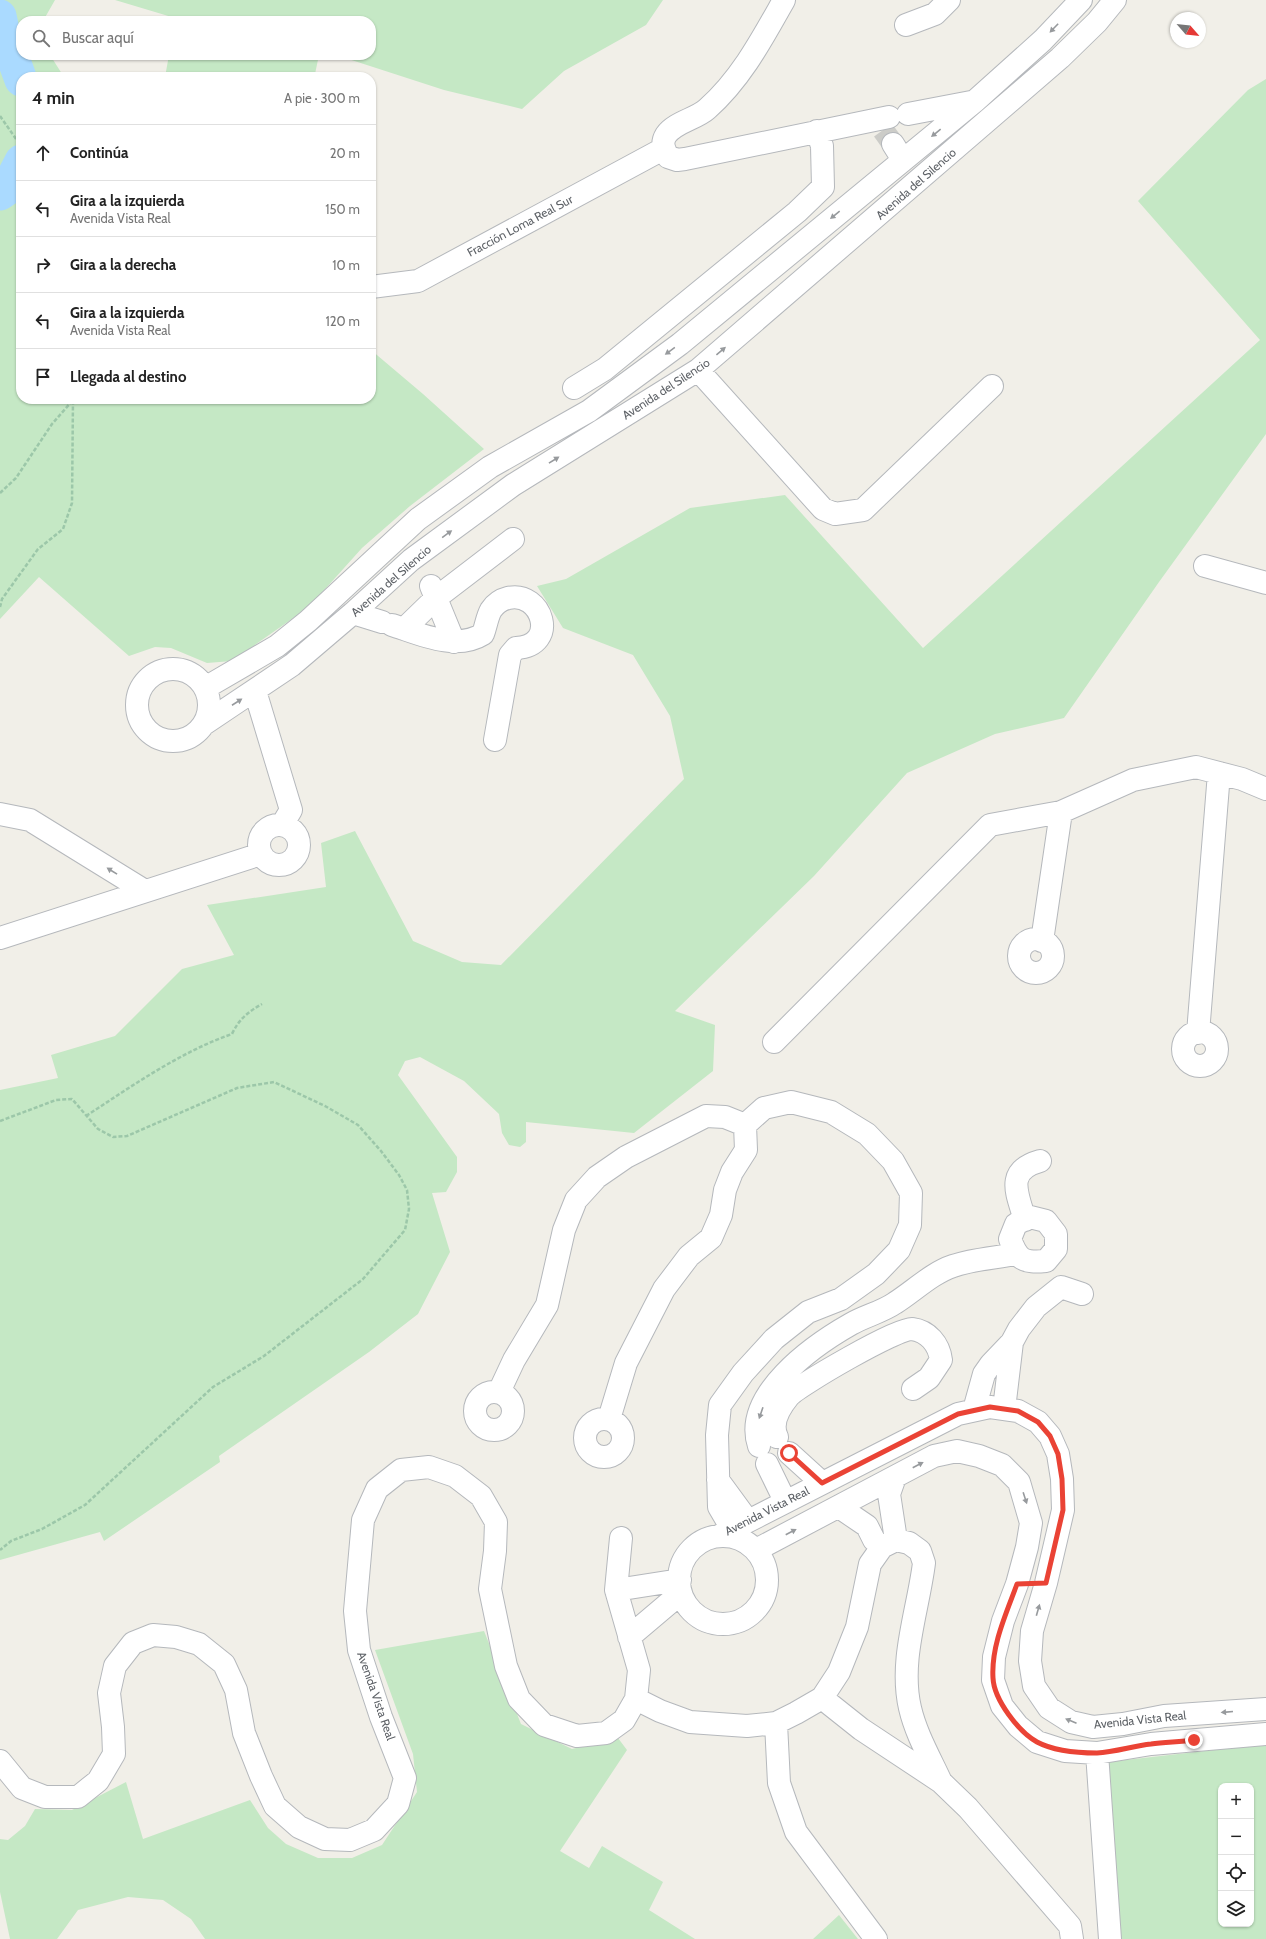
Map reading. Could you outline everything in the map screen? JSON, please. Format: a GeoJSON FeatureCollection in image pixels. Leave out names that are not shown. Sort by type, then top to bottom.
{"type":"FeatureCollection","features":[{"type":"Feature","properties":{"kind":"street"},"geometry":{"type":"LineString","coordinates":[[784,0],[744,69],[706,110],[667,134],[663,142],[664,149],[668,157],[677,160],[817,131],[892,131],[974,102]]}},
{"type":"Feature","properties":{"kind":"street"},"geometry":{"type":"LineString","coordinates":[[906,25],[935,14],[949,0]]}},
{"type":"Feature","properties":{"kind":"street","name":"Avenida del Silencio"},"geometry":{"type":"LineString","coordinates":[[1081,0],[1043,40],[974,102],[892,131],[737,296],[680,344],[589,411],[490,467],[418,519],[308,621],[278,646],[205,688],[190,674],[177,669],[163,670],[151,676],[141,687],[137,700],[138,714],[144,727],[154,736],[168,741],[182,740],[194,734],[204,724],[256,691],[292,665],[418,556],[513,485],[698,370],[756,322],[1060,58],[1097,22],[1115,0]]}},
{"type":"Feature","properties":{"kind":"street"},"geometry":{"type":"LineString","coordinates":[[574,388],[599,373],[629,349],[797,212],[823,187],[822,146],[817,131]]}},
{"type":"Feature","properties":{"kind":"street","name":"Fracción Loma Real Sur"},"geometry":{"type":"LineString","coordinates":[[376,286],[418,281],[664,149]]}},
{"type":"Feature","properties":{"kind":"street"},"geometry":{"type":"LineString","coordinates":[[737,296],[756,322]]}},
{"type":"Feature","properties":{"kind":"street"},"geometry":{"type":"LineString","coordinates":[[698,370],[823,509],[835,514],[863,510],[992,386]]}},
{"type":"Feature","properties":{"kind":"street"},"geometry":{"type":"LineString","coordinates":[[393,625],[431,587],[513,540]]}},
{"type":"Feature","properties":{"kind":"street"},"geometry":{"type":"LineString","coordinates":[[418,556],[454,642]]}},
{"type":"Feature","properties":{"kind":"street"},"geometry":{"type":"LineString","coordinates":[[1205,566],[1266,584]]}},
{"type":"Feature","properties":{"kind":"street"},"geometry":{"type":"LineString","coordinates":[[353,613],[454,642],[477,637],[483,634],[490,611],[495,604],[502,600],[511,597],[524,600],[535,608],[540,615],[542,624],[541,633],[537,640],[526,646],[516,648],[510,655],[495,740]]}},
{"type":"Feature","properties":{"kind":"street"},"geometry":{"type":"LineString","coordinates":[[204,724],[208,710],[205,688]]}},
{"type":"Feature","properties":{"kind":"street"},"geometry":{"type":"LineString","coordinates":[[256,691],[291,810],[282,825]]}},
{"type":"Feature","properties":{"kind":"street"},"geometry":{"type":"LineString","coordinates":[[774,1042],[990,825],[1061,812],[1133,780],[1196,767],[1242,779],[1266,789]]}},
{"type":"Feature","properties":{"kind":"street"},"geometry":{"type":"LineString","coordinates":[[1198,1033],[1219,773]]}},
{"type":"Feature","properties":{"kind":"street"},"geometry":{"type":"LineString","coordinates":[[1042,941],[1061,812]]}},
{"type":"Feature","properties":{"kind":"street"},"geometry":{"type":"LineString","coordinates":[[0,814],[30,820],[145,891]]}},
{"type":"Feature","properties":{"kind":"street"},"geometry":{"type":"LineString","coordinates":[[282,825],[290,828],[298,838],[299,851],[290,862],[277,865],[270,864],[260,854],[259,841],[261,834],[271,826],[282,825]]}},
{"type":"Feature","properties":{"kind":"street"},"geometry":{"type":"LineString","coordinates":[[0,938],[260,854]]}},
{"type":"Feature","properties":{"kind":"street"},"geometry":{"type":"LineString","coordinates":[[733,1528],[706,1539],[695,1546],[687,1556],[681,1568],[680,1586],[688,1606],[698,1616],[710,1622],[724,1624],[738,1621],[751,1614],[760,1603],[766,1590],[767,1576],[764,1562],[756,1550],[746,1542],[733,1537],[733,1528],[719,1507],[717,1435],[720,1405],[743,1373],[774,1338],[808,1312],[840,1299],[876,1274],[899,1250],[910,1225],[910,1193],[893,1160],[867,1134],[831,1112],[791,1102],[764,1108],[745,1125]]}},
{"type":"Feature","properties":{"kind":"street"},"geometry":{"type":"LineString","coordinates":[[499,1392],[514,1360],[547,1305],[564,1230],[576,1200],[597,1178],[626,1157],[706,1116],[725,1117],[745,1125]]}},
{"type":"Feature","properties":{"kind":"street"},"geometry":{"type":"LineString","coordinates":[[609,1419],[626,1363],[664,1289],[689,1256],[711,1238],[721,1216],[725,1190],[732,1172],[746,1150],[745,1125]]}},
{"type":"Feature","properties":{"kind":"street"},"geometry":{"type":"LineString","coordinates":[[1025,1220],[1015,1187],[1020,1170],[1028,1164],[1040,1161]]}},
{"type":"Feature","properties":{"kind":"street"},"geometry":{"type":"LineString","coordinates":[[1030,1217],[1046,1221],[1056,1234],[1056,1249],[1046,1261],[1030,1263],[1016,1254],[1010,1239],[1016,1224],[1030,1217]]}},
{"type":"Feature","properties":{"kind":"street"},"geometry":{"type":"LineString","coordinates":[[785,1501],[776,1454],[774,1432],[783,1389],[806,1353],[852,1323],[894,1304],[926,1281],[952,1266],[1016,1254]]}},
{"type":"Feature","properties":{"kind":"street"},"geometry":{"type":"LineString","coordinates":[[974,1410],[984,1374],[991,1364],[1012,1342],[1019,1329],[1036,1306],[1061,1287],[1082,1294]]}},
{"type":"Feature","properties":{"kind":"street"},"geometry":{"type":"LineString","coordinates":[[783,1389],[826,1372],[871,1345],[910,1328],[922,1332],[933,1340],[940,1352],[941,1360],[929,1378],[913,1389]]}},
{"type":"Feature","properties":{"kind":"street"},"geometry":{"type":"LineString","coordinates":[[1004,1409],[1012,1342]]}},
{"type":"Feature","properties":{"kind":"street"},"geometry":{"type":"LineString","coordinates":[[806,1353],[826,1372]]}},
{"type":"Feature","properties":{"kind":"street"},"geometry":{"type":"LineString","coordinates":[[984,1374],[995,1374],[1007,1381]]}},
{"type":"Feature","properties":{"kind":"street","name":"Avenida Vista Real"},"geometry":{"type":"LineString","coordinates":[[733,1528],[927,1428],[958,1414],[990,1407],[1018,1411],[1038,1422],[1050,1436],[1058,1454],[1062,1479],[1063,1510],[1046,1583],[1032,1631],[1030,1661],[1034,1686],[1049,1708],[1071,1722],[1093,1727],[1122,1724],[1164,1716],[1266,1709]]}},
{"type":"Feature","properties":{"kind":"street","name":"Avenida Vista Real"},"geometry":{"type":"LineString","coordinates":[[756,1550],[934,1456],[957,1451],[979,1456],[1002,1465],[1019,1482],[1031,1523],[1027,1547],[1017,1584],[1003,1621],[994,1657],[993,1680],[1002,1706],[1018,1726],[1037,1742],[1065,1751],[1097,1753],[1151,1744],[1266,1734]]}},
{"type":"Feature","properties":{"kind":"street"},"geometry":{"type":"LineString","coordinates":[[776,1454],[822,1483]]}},
{"type":"Feature","properties":{"kind":"street","name":"Avenida Vista Real"},"geometry":{"type":"LineString","coordinates":[[0,1761],[22,1788],[45,1797],[78,1797],[98,1781],[114,1754],[113,1726],[109,1693],[115,1666],[133,1643],[154,1635],[176,1637],[199,1644],[224,1664],[236,1690],[244,1733],[275,1806],[299,1827],[325,1839],[350,1840],[374,1830],[398,1804],[405,1778],[381,1717],[359,1650],[355,1611],[363,1520],[377,1489],[401,1470],[429,1467],[455,1476],[481,1496],[496,1522],[495,1551],[490,1589],[506,1666],[519,1699],[544,1725],[578,1736],[606,1733],[624,1720],[636,1699],[639,1670],[616,1590],[621,1538]]}},
{"type":"Feature","properties":{"kind":"street"},"geometry":{"type":"LineString","coordinates":[[636,1699],[660,1711],[690,1722],[747,1726],[776,1723],[822,1698],[839,1672],[849,1651],[859,1620],[870,1564],[889,1543],[890,1494],[895,1477]]}},
{"type":"Feature","properties":{"kind":"street"},"geometry":{"type":"LineString","coordinates":[[839,1507],[867,1526],[874,1540],[889,1543],[909,1543],[920,1550],[924,1563],[908,1653],[907,1681],[910,1708],[918,1732],[941,1782]]}},
{"type":"Feature","properties":{"kind":"street"},"geometry":{"type":"LineString","coordinates":[[1017,1584],[1046,1583]]}},
{"type":"Feature","properties":{"kind":"street"},"geometry":{"type":"LineString","coordinates":[[616,1590],[680,1586]]}},
{"type":"Feature","properties":{"kind":"street"},"geometry":{"type":"LineString","coordinates":[[629,1637],[680,1586]]}},
{"type":"Feature","properties":{"kind":"street"},"geometry":{"type":"LineString","coordinates":[[822,1698],[861,1729],[941,1782],[968,1808],[1070,1926],[1072,1939]]}},
{"type":"Feature","properties":{"kind":"street"},"geometry":{"type":"LineString","coordinates":[[776,1723],[779,1784],[796,1832],[876,1939]]}},
{"type":"Feature","properties":{"kind":"street"},"geometry":{"type":"LineString","coordinates":[[1097,1753],[1110,1939]]}},
{"type":"Feature","properties":{"kind":"path"},"geometry":{"type":"LineString","coordinates":[[0,116],[16,139]]}},
{"type":"Feature","properties":{"kind":"path"},"geometry":{"type":"LineString","coordinates":[[0,493],[16,478],[52,424],[69,404]]}},
{"type":"Feature","properties":{"kind":"path"},"geometry":{"type":"LineString","coordinates":[[0,607],[2,599],[38,549],[62,530],[72,503],[73,404]]}},
{"type":"Feature","properties":{"kind":"path"},"geometry":{"type":"LineString","coordinates":[[86,1116],[185,1055],[211,1041],[232,1034],[238,1022],[247,1012],[262,1004]]}},
{"type":"Feature","properties":{"kind":"path"},"geometry":{"type":"LineString","coordinates":[[0,1121],[56,1100],[72,1099],[98,1129],[113,1137],[127,1136],[237,1088],[274,1082],[325,1106],[358,1125],[399,1174],[408,1190],[409,1209],[405,1230],[363,1279],[264,1356],[213,1387],[85,1505],[42,1529],[11,1542],[0,1550]]}},
{"type":"Feature","properties":{"kind":"green space"},"geometry":{"type":"Polygon","coordinates":[[[0,0],[55,0],[46,16],[16,16],[16,60],[53,60],[61,72],[16,72],[16,404],[376,404],[376,354],[484,449],[410,506],[362,548],[309,607],[232,661],[207,663],[171,648],[155,647],[129,656],[39,577],[0,619],[0,0]]]}},
{"type":"Feature","properties":{"kind":"green space"},"geometry":{"type":"Polygon","coordinates":[[[115,0],[663,0],[646,25],[564,71],[522,109],[444,90],[351,60],[376,60],[376,16],[168,16],[115,0]]]}},
{"type":"Feature","properties":{"kind":"green space"},"geometry":{"type":"Polygon","coordinates":[[[168,60],[318,60],[315,72],[166,72],[168,60]]]}},
{"type":"Feature","properties":{"kind":"green space"},"geometry":{"type":"Polygon","coordinates":[[[1266,79],[1266,434],[1159,582],[1064,718],[995,734],[907,773],[814,876],[675,1011],[715,1025],[713,1071],[634,1133],[526,1122],[526,1142],[520,1147],[509,1145],[502,1133],[499,1114],[464,1081],[420,1057],[405,1061],[398,1075],[457,1157],[457,1172],[446,1192],[432,1193],[450,1252],[418,1314],[369,1352],[219,1456],[220,1462],[104,1541],[100,1532],[0,1560],[0,1090],[58,1078],[51,1055],[115,1036],[182,969],[234,955],[207,905],[326,887],[321,843],[355,831],[413,941],[462,962],[501,965],[684,779],[670,716],[633,655],[563,628],[537,586],[566,579],[690,508],[785,495],[923,648],[1260,340],[1138,201],[1248,90],[1266,79]]]}},
{"type":"Feature","properties":{"kind":"green space"},"geometry":{"type":"Polygon","coordinates":[[[484,1631],[521,1724],[572,1749],[618,1738],[627,1750],[560,1851],[589,1868],[602,1846],[663,1882],[649,1910],[695,1939],[205,1939],[191,1919],[163,1900],[128,1897],[78,1910],[57,1939],[10,1939],[0,1892],[0,1839],[8,1840],[25,1826],[35,1809],[72,1810],[126,1782],[143,1839],[250,1800],[268,1828],[286,1844],[318,1858],[352,1858],[382,1845],[417,1792],[413,1754],[375,1650],[484,1631]]]}},
{"type":"Feature","properties":{"kind":"green space"},"geometry":{"type":"Polygon","coordinates":[[[1266,1744],[1266,1939],[1117,1939],[1108,1762],[1266,1744]]]}},
{"type":"Feature","properties":{"kind":"green space"},"geometry":{"type":"Polygon","coordinates":[[[839,1915],[858,1939],[813,1939],[839,1915]]]}},
{"type":"Feature","properties":{"kind":"waterway"},"geometry":{"type":"LineString","coordinates":[[0,16],[3,30],[18,72]]}},
{"type":"Feature","properties":{"kind":"waterway"},"geometry":{"type":"LineString","coordinates":[[0,194],[6,190],[16,171]]}},
{"type":"Feature","properties":{"kind":"tunnel"},"geometry":{"type":"LineString","coordinates":[[883,130],[893,144]]}},
{"type":"Feature","properties":{"kind":"route"},"geometry":{"type":"LineString","coordinates":[[789,1453],[822,1483],[927,1428],[958,1414],[990,1407],[1018,1411],[1038,1422],[1050,1436],[1058,1454],[1062,1479],[1063,1510],[1046,1583],[1017,1584],[1003,1621],[994,1657],[993,1680],[1002,1706],[1018,1726],[1037,1742],[1065,1751],[1097,1753],[1151,1744],[1194,1740]]}}]}
